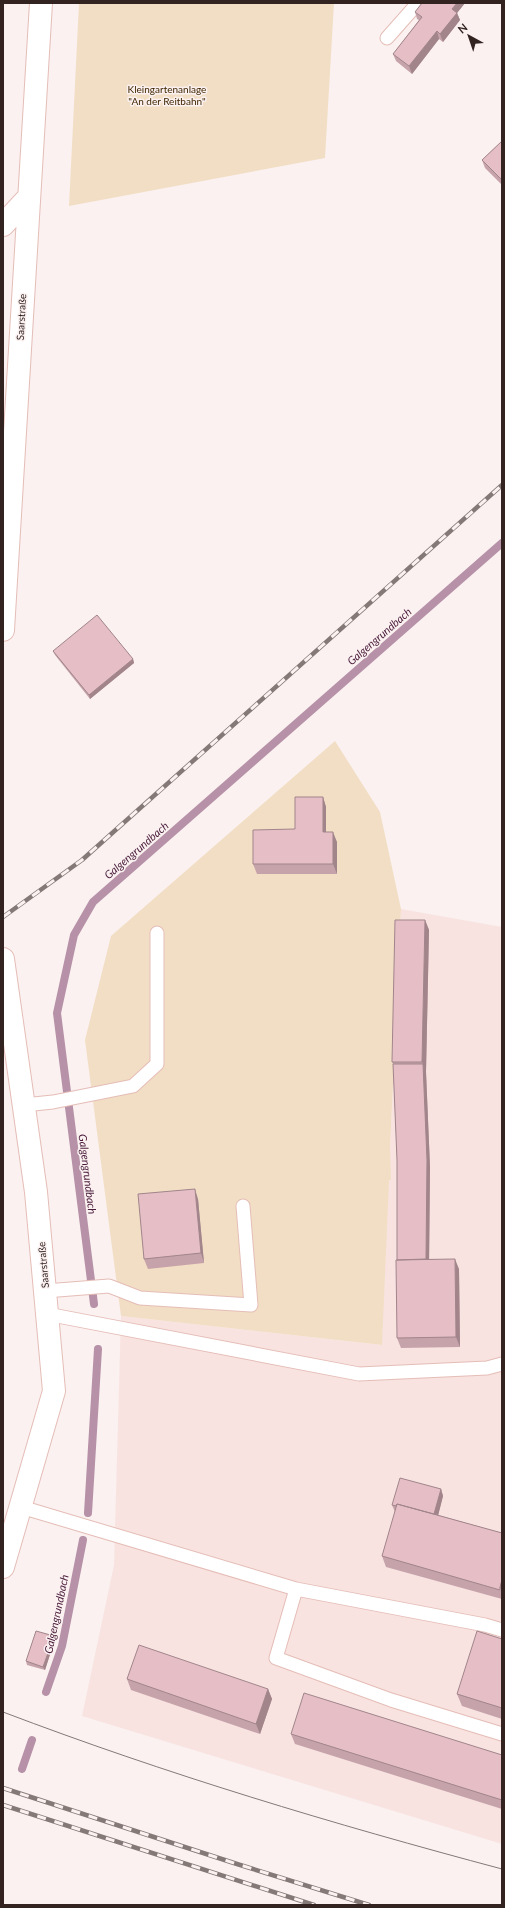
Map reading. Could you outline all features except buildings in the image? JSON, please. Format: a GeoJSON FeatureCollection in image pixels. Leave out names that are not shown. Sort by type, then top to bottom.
{"type":"FeatureCollection","features":[{"type":"Feature","properties":{"kind":"street","name":"Saarstraße"},"geometry":{"type":"LineString","coordinates":[[3,630],[41,3]]}},
{"type":"Feature","properties":{"kind":"street"},"geometry":{"type":"LineString","coordinates":[[3,224],[28,198]]}},
{"type":"Feature","properties":{"kind":"street","name":"Saarstraße"},"geometry":{"type":"LineString","coordinates":[[3,959],[36,1192],[54,1391],[3,1567]]}},
{"type":"Feature","properties":{"kind":"lane"},"geometry":{"type":"LineString","coordinates":[[387,38],[418,3]]}},
{"type":"Feature","properties":{"kind":"lane"},"geometry":{"type":"LineString","coordinates":[[24,1105],[53,1102],[133,1086],[157,1064],[157,933]]}},
{"type":"Feature","properties":{"kind":"lane"},"geometry":{"type":"LineString","coordinates":[[45,1291],[109,1286],[140,1298],[251,1305],[244,1206]]}},
{"type":"Feature","properties":{"kind":"lane"},"geometry":{"type":"LineString","coordinates":[[47,1314],[360,1374],[487,1368],[502,1364]]}},
{"type":"Feature","properties":{"kind":"lane"},"geometry":{"type":"LineString","coordinates":[[20,1507],[296,1589],[485,1625],[502,1630]]}},
{"type":"Feature","properties":{"kind":"lane"},"geometry":{"type":"LineString","coordinates":[[296,1589],[276,1658],[391,1700],[502,1734]]}},
{"type":"Feature","properties":{"kind":"shaded area"},"geometry":{"type":"Polygon","coordinates":[[[401,909],[502,927],[502,1844],[82,1716],[114,1565],[121,1316],[381,1345],[401,909]]]}},
{"type":"Feature","properties":{"kind":"green space","name":"Kleingartenanlage \"An der Reitbahn\""},"geometry":{"type":"Polygon","coordinates":[[[79,3],[334,3],[325,158],[69,206],[79,3]]]}},
{"type":"Feature","properties":{"kind":"green space"},"geometry":{"type":"Polygon","coordinates":[[[335,741],[380,812],[401,909],[390,1149],[391,1180],[389,1180],[382,1345],[121,1316],[85,1040],[111,936],[335,741]]]}},
{"type":"Feature","properties":{"kind":"waterway","name":"Galgengrundbach"},"geometry":{"type":"LineString","coordinates":[[94,1304],[57,1013],[74,935],[93,902],[502,543]]}},
{"type":"Feature","properties":{"kind":"waterway","name":"Galgengrundbach"},"geometry":{"type":"LineString","coordinates":[[88,1513],[98,1349]]}},
{"type":"Feature","properties":{"kind":"waterway","name":"Galgengrundbach"},"geometry":{"type":"LineString","coordinates":[[46,1692],[62,1646],[83,1540]]}},
{"type":"Feature","properties":{"kind":"waterway","name":"Galgengrundbach"},"geometry":{"type":"LineString","coordinates":[[22,1769],[32,1740]]}},
{"type":"Feature","properties":{"kind":"tram line"},"geometry":{"type":"LineString","coordinates":[[3,1712],[64,1735],[250,1797],[502,1869]]}},
{"type":"Feature","properties":{"kind":"railway"},"geometry":{"type":"LineString","coordinates":[[3,917],[82,860],[502,485]]}},
{"type":"Feature","properties":{"kind":"railway"},"geometry":{"type":"LineString","coordinates":[[3,1788],[369,1905]]}},
{"type":"Feature","properties":{"kind":"railway"},"geometry":{"type":"LineString","coordinates":[[3,1805],[314,1905]]}}]}
